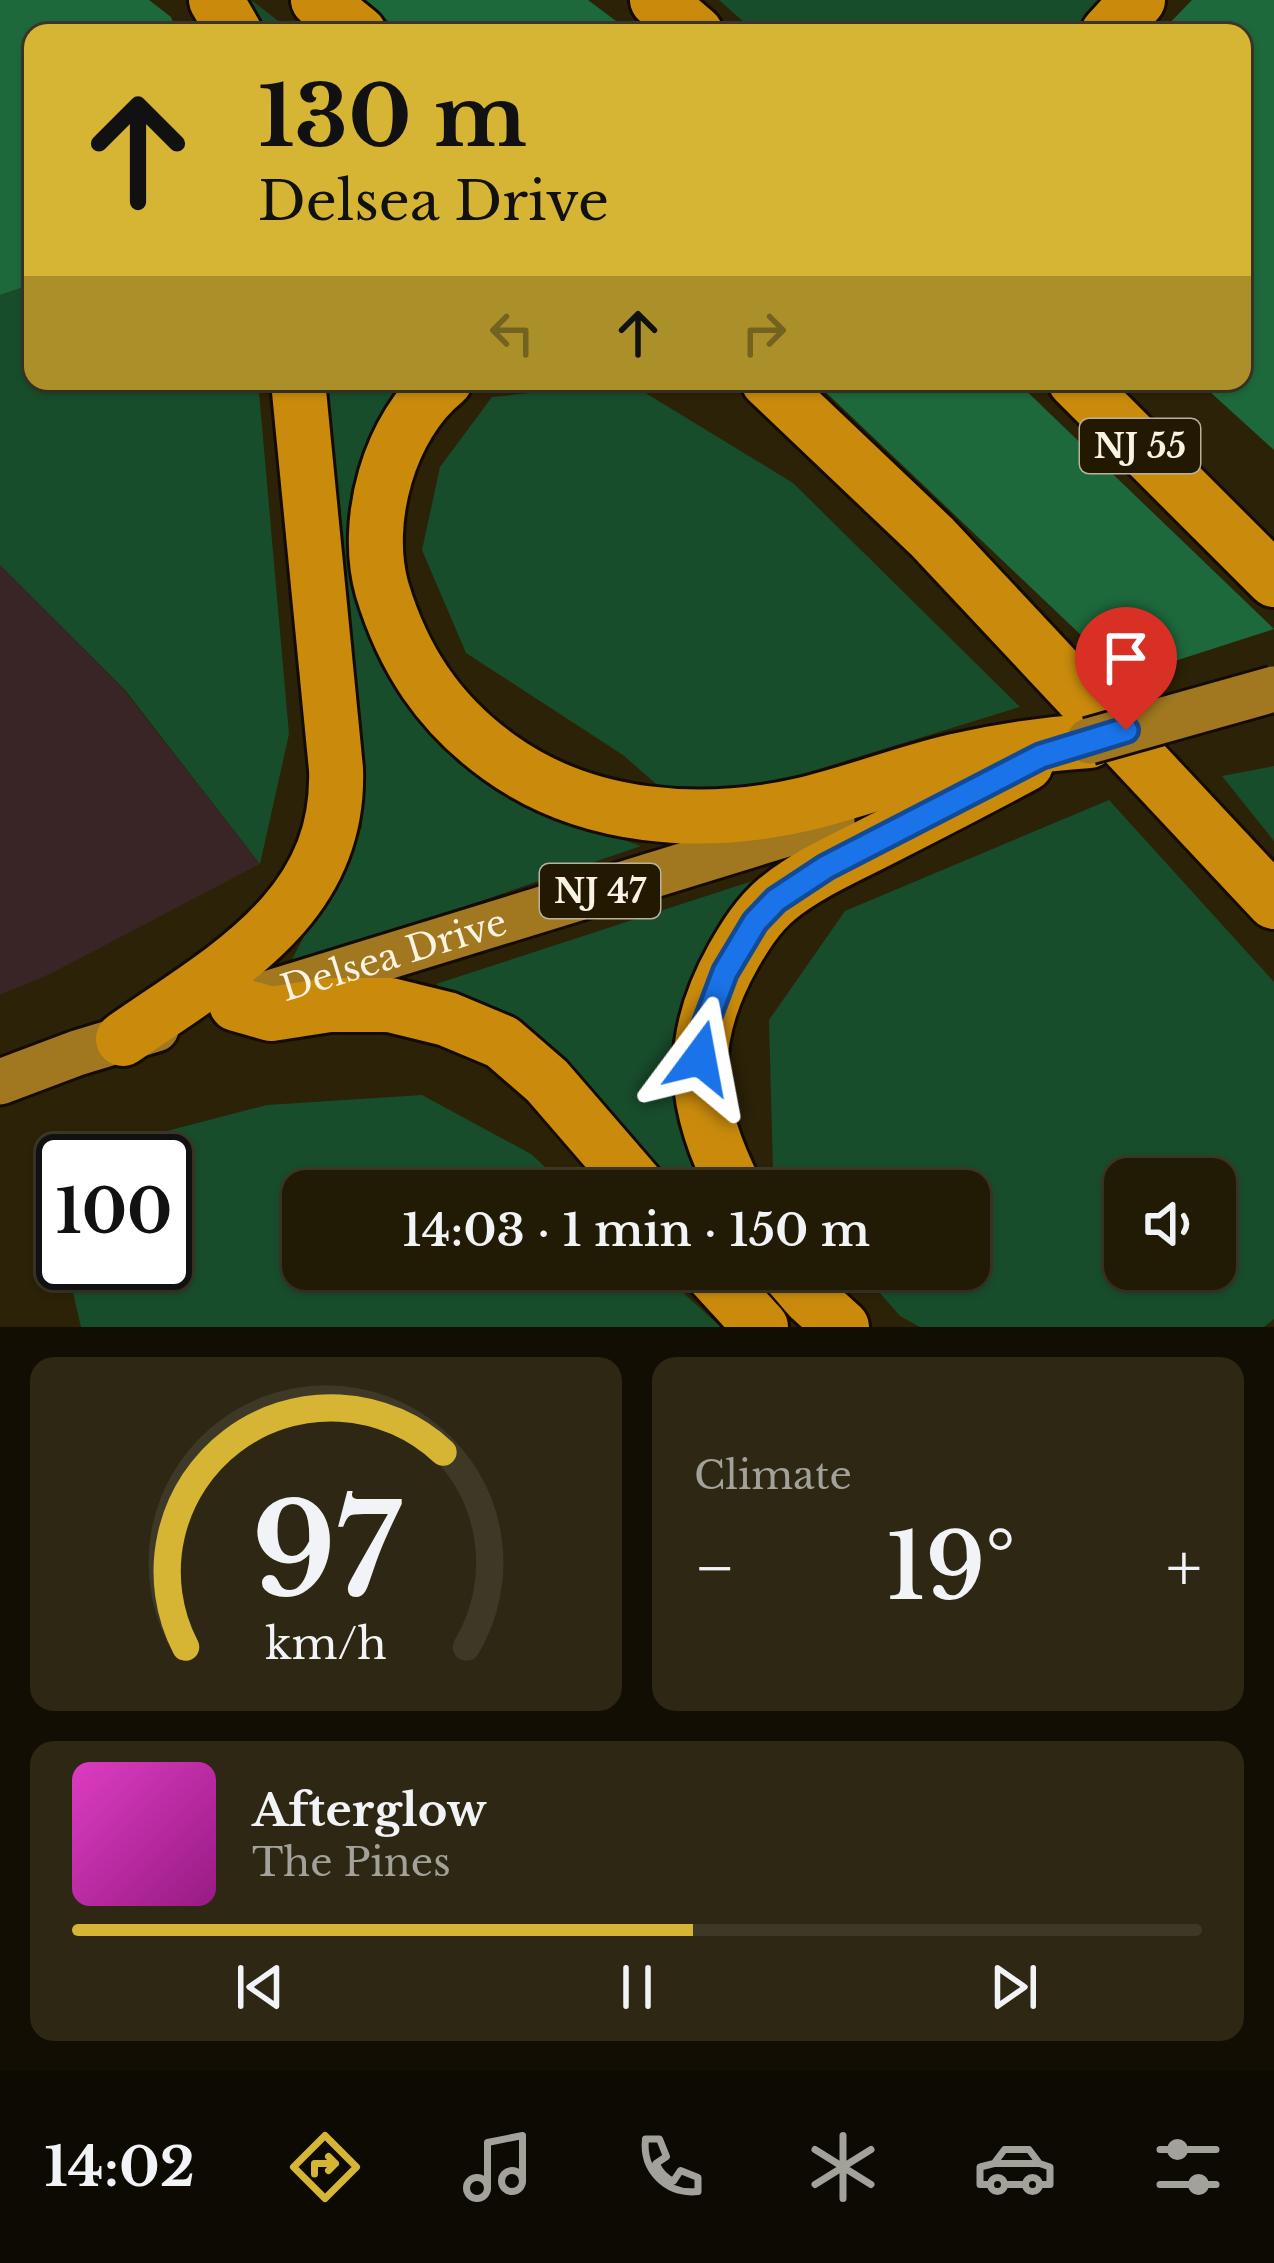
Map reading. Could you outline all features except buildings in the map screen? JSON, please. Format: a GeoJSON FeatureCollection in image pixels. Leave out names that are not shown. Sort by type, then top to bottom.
{"type":"FeatureCollection","features":[{"type":"Feature","properties":{"kind":"highway"},"geometry":{"type":"LineString","coordinates":[[318,0],[348,24]]}},
{"type":"Feature","properties":{"kind":"highway"},"geometry":{"type":"LineString","coordinates":[[657,0],[685,24]]}},
{"type":"Feature","properties":{"kind":"highway"},"geometry":{"type":"LineString","coordinates":[[1116,24],[1138,0]]}},
{"type":"Feature","properties":{"kind":"highway"},"geometry":{"type":"LineString","coordinates":[[123,1039],[238,958],[294,906],[332,824],[336,769],[299,390]]}},
{"type":"Feature","properties":{"kind":"highway"},"geometry":{"type":"LineString","coordinates":[[437,390],[403,434],[382,490],[375,549],[388,607],[410,662],[445,711],[490,751],[567,795],[624,810],[684,816],[742,813],[960,780]]}},
{"type":"Feature","properties":{"kind":"highway"},"geometry":{"type":"LineString","coordinates":[[741,390],[884,491]]}},
{"type":"Feature","properties":{"kind":"highway"},"geometry":{"type":"LineString","coordinates":[[777,390],[950,554],[1272,902]]}},
{"type":"Feature","properties":{"kind":"highway","name":"NJ 55"},"geometry":{"type":"LineString","coordinates":[[1084,390],[1274,580]]}},
{"type":"Feature","properties":{"kind":"highway"},"geometry":{"type":"LineString","coordinates":[[1137,390],[1198,477],[1206,511]]}},
{"type":"Feature","properties":{"kind":"highway"},"geometry":{"type":"LineString","coordinates":[[726,1170],[705,1117],[700,1058],[713,1000],[755,922],[776,900],[960,780],[1031,747],[1065,748]]}},
{"type":"Feature","properties":{"kind":"highway"},"geometry":{"type":"LineString","coordinates":[[236,1004],[271,1014],[329,1005],[390,1005],[447,1019],[502,1042],[548,1081],[624,1170]]}},
{"type":"Feature","properties":{"kind":"highway"},"geometry":{"type":"LineString","coordinates":[[727,1290],[760,1327]]}},
{"type":"Feature","properties":{"kind":"highway"},"geometry":{"type":"LineString","coordinates":[[802,1290],[842,1327]]}},
{"type":"Feature","properties":{"kind":"main road"},"geometry":{"type":"LineString","coordinates":[[1065,748],[1274,689]]}},
{"type":"Feature","properties":{"kind":"main road","name":"Delsea Drive"},"geometry":{"type":"LineString","coordinates":[[0,1082],[123,1039],[960,780]]}},
{"type":"Feature","properties":{"kind":"shaded area"},"geometry":{"type":"Polygon","coordinates":[[[0,565],[124,690],[260,864],[52,973],[0,995],[0,565]]]}},
{"type":"Feature","properties":{"kind":"green space"},"geometry":{"type":"Polygon","coordinates":[[[0,0],[149,0],[174,24],[24,24],[24,287],[0,295],[0,0]]]}},
{"type":"Feature","properties":{"kind":"green space"},"geometry":{"type":"Polygon","coordinates":[[[250,0],[282,24],[257,24],[250,0]]]}},
{"type":"Feature","properties":{"kind":"green space"},"geometry":{"type":"Polygon","coordinates":[[[362,0],[588,0],[620,24],[392,24],[362,0]]]}},
{"type":"Feature","properties":{"kind":"green space"},"geometry":{"type":"Polygon","coordinates":[[[719,0],[1104,0],[1088,24],[746,24],[719,0]]]}},
{"type":"Feature","properties":{"kind":"green space"},"geometry":{"type":"Polygon","coordinates":[[[1192,0],[1274,0],[1274,450],[1208,390],[1251,390],[1251,24],[1169,24],[1192,0]]]}},
{"type":"Feature","properties":{"kind":"green space"},"geometry":{"type":"Polygon","coordinates":[[[24,287],[24,390],[259,390],[289,734],[260,864],[125,690],[0,565],[0,295],[24,287]]]}},
{"type":"Feature","properties":{"kind":"green space"},"geometry":{"type":"Polygon","coordinates":[[[326,390],[418,390],[369,495],[385,668],[525,805],[641,846],[288,967],[362,827],[347,590],[326,390]]]}},
{"type":"Feature","properties":{"kind":"green space"},"geometry":{"type":"Polygon","coordinates":[[[560,390],[640,390],[793,483],[1020,707],[686,810],[623,755],[466,653],[422,550],[440,467],[492,397],[560,390]]]}},
{"type":"Feature","properties":{"kind":"green space"},"geometry":{"type":"Polygon","coordinates":[[[823,390],[1025,390],[1274,629],[1125,677],[823,390]]]}},
{"type":"Feature","properties":{"kind":"green space"},"geometry":{"type":"Polygon","coordinates":[[[1274,766],[1274,841],[1222,776],[1274,766]]]}},
{"type":"Feature","properties":{"kind":"green space"},"geometry":{"type":"Polygon","coordinates":[[[1109,800],[1274,982],[1274,1319],[1264,1327],[920,1327],[900,1316],[877,1290],[990,1290],[990,1170],[773,1170],[769,1020],[845,911],[1109,800]]]}},
{"type":"Feature","properties":{"kind":"green space"},"geometry":{"type":"Polygon","coordinates":[[[780,872],[683,1013],[711,1170],[659,1170],[604,1108],[436,984],[780,872]]]}},
{"type":"Feature","properties":{"kind":"green space"},"geometry":{"type":"Polygon","coordinates":[[[422,1095],[531,1154],[548,1170],[282,1170],[282,1290],[680,1290],[721,1327],[81,1327],[72,1290],[192,1290],[192,1134],[156,1134],[267,1105],[422,1095]]]}},
{"type":"Feature","properties":{"kind":"route"},"geometry":{"type":"LineString","coordinates":[[700,1058],[704,1028],[725,972],[755,922],[776,900],[826,867],[1041,756],[1126,730]]}}]}
